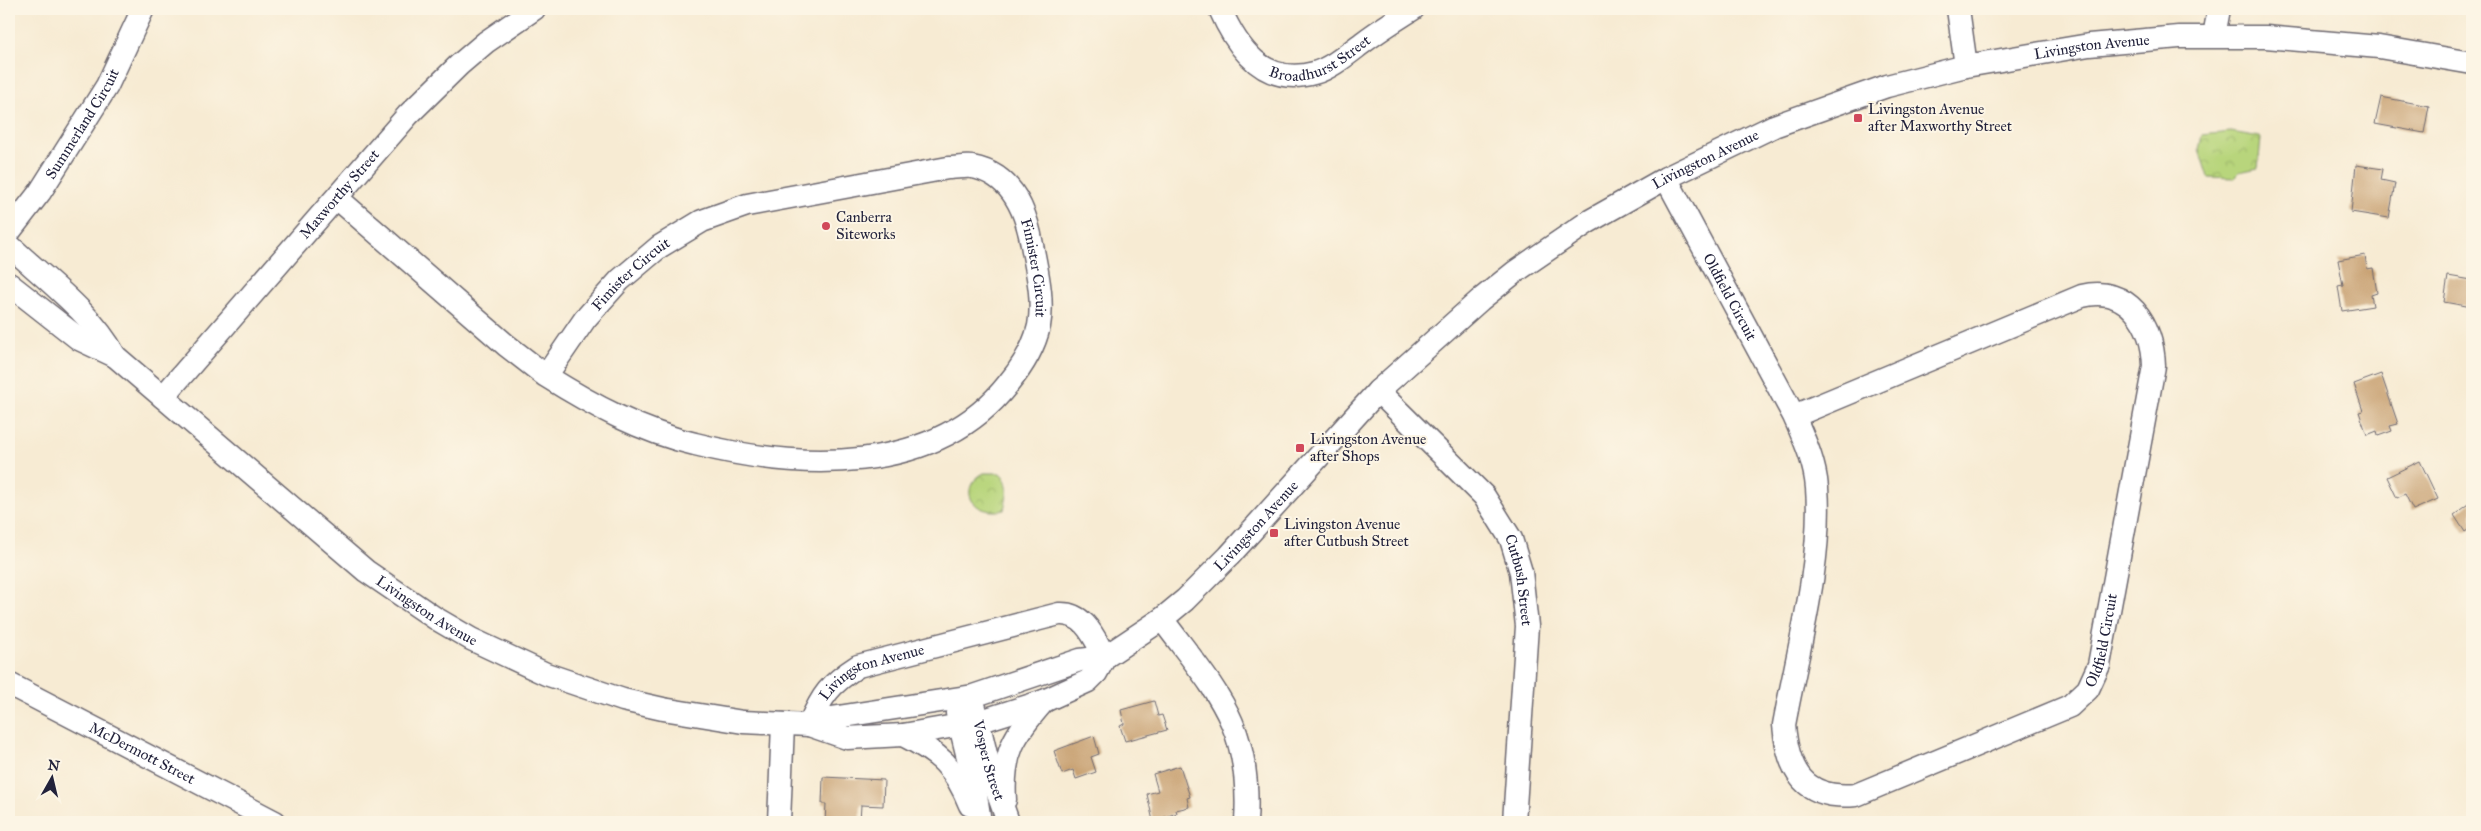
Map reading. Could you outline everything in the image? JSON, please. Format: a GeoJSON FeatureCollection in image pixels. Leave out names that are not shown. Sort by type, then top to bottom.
{"type":"FeatureCollection","features":[{"type":"Feature","properties":{"kind":"street","name":"Summerland Circuit"},"geometry":{"type":"LineString","coordinates":[[9,232],[40,192],[107,86],[143,9]]}},
{"type":"Feature","properties":{"kind":"street","name":"Maxworthy Street"},"geometry":{"type":"LineString","coordinates":[[163,398],[408,115],[459,65],[486,42],[534,9]]}},
{"type":"Feature","properties":{"kind":"street","name":"Broadhurst Street"},"geometry":{"type":"LineString","coordinates":[[1220,9],[1232,35],[1247,56],[1267,70],[1290,76],[1314,73],[1336,62],[1413,9]]}},
{"type":"Feature","properties":{"kind":"street"},"geometry":{"type":"LineString","coordinates":[[1958,9],[1966,66]]}},
{"type":"Feature","properties":{"kind":"street"},"geometry":{"type":"LineString","coordinates":[[2214,36],[2219,9]]}},
{"type":"Feature","properties":{"kind":"street","name":"Livingston Avenue"},"geometry":{"type":"LineString","coordinates":[[809,725],[825,719],[963,698],[1080,660],[1105,657],[1162,619],[1185,600],[1229,556],[1378,391],[1425,347],[1515,272],[1588,222],[1666,178],[1782,123],[1849,98],[1966,66],[2089,45],[2214,36],[2350,43],[2472,63]]}},
{"type":"Feature","properties":{"kind":"street","name":"Fimister Circuit"},"geometry":{"type":"LineString","coordinates":[[336,198],[506,345],[546,376],[574,394],[633,423],[694,444],[758,457],[822,460],[905,452],[939,440],[971,421],[1000,395],[1024,364],[1039,325],[1041,296],[1029,224],[1018,200],[1002,181],[993,174],[971,167],[948,168],[747,206],[702,222],[652,252],[620,280],[585,319],[546,376]]}},
{"type":"Feature","properties":{"kind":"street","name":"Oldfield Circuit"},"geometry":{"type":"LineString","coordinates":[[1666,178],[1794,416],[1810,452],[1817,487],[1814,567],[1784,725],[1786,748],[1801,778],[1817,791],[1836,797],[1856,795],[2070,706],[2088,689],[2099,665],[2154,366],[2148,331],[2137,312],[2121,299],[2102,293],[2082,296],[1794,416]]}},
{"type":"Feature","properties":{"kind":"street","name":"Livingston Avenue"},"geometry":{"type":"LineString","coordinates":[[9,245],[86,315],[102,333],[115,356]]}},
{"type":"Feature","properties":{"kind":"street","name":"Livingston Avenue"},"geometry":{"type":"LineString","coordinates":[[9,284],[79,339],[115,356],[366,571],[435,618],[471,639],[546,674],[623,700],[662,709],[743,722],[809,725],[847,738],[903,735],[970,724],[1044,701],[1088,681],[1096,674],[1105,657]]}},
{"type":"Feature","properties":{"kind":"street","name":"Cutbush Street"},"geometry":{"type":"LineString","coordinates":[[1378,391],[1484,496],[1511,539],[1522,572],[1527,626],[1514,822]]}},
{"type":"Feature","properties":{"kind":"street","name":"Livingston Avenue"},"geometry":{"type":"LineString","coordinates":[[809,725],[828,689],[837,679],[858,666],[1060,614],[1068,613],[1077,616],[1087,626],[1105,657]]}},
{"type":"Feature","properties":{"kind":"street"},"geometry":{"type":"LineString","coordinates":[[1162,619],[1209,681],[1229,712],[1241,747],[1245,766],[1246,822]]}},
{"type":"Feature","properties":{"kind":"street","name":"McDermott Street"},"geometry":{"type":"LineString","coordinates":[[9,684],[275,822]]}},
{"type":"Feature","properties":{"kind":"street","name":"Vosper Street"},"geometry":{"type":"LineString","coordinates":[[963,698],[970,724],[990,770],[1007,820]]}},
{"type":"Feature","properties":{"kind":"street"},"geometry":{"type":"LineString","coordinates":[[1007,820],[1004,783],[1009,749],[1020,728],[1044,701]]}},
{"type":"Feature","properties":{"kind":"street"},"geometry":{"type":"LineString","coordinates":[[779,822],[783,724]]}},
{"type":"Feature","properties":{"kind":"street","name":"Vosper Street"},"geometry":{"type":"LineString","coordinates":[[970,724],[978,822]]}},
{"type":"Feature","properties":{"kind":"street"},"geometry":{"type":"LineString","coordinates":[[903,735],[931,749],[950,767],[964,789],[978,822]]}},
{"type":"Feature","properties":{"kind":"green space"},"geometry":{"type":"Polygon","coordinates":[[[2231,132],[2260,137],[2258,168],[2239,172],[2235,178],[2208,177],[2199,150],[2202,135],[2231,132]]]}},
{"type":"Feature","properties":{"kind":"green space"},"geometry":{"type":"Polygon","coordinates":[[[984,473],[1000,473],[1006,481],[1007,490],[1004,510],[993,511],[983,509],[971,499],[971,486],[984,473]]]}},
{"type":"Feature","properties":{"kind":"building"},"geometry":{"type":"Polygon","coordinates":[[[2381,97],[2429,106],[2424,133],[2375,124],[2381,97]]]}},
{"type":"Feature","properties":{"kind":"building"},"geometry":{"type":"Polygon","coordinates":[[[2356,165],[2383,169],[2381,180],[2395,183],[2389,218],[2351,212],[2356,165]]]}},
{"type":"Feature","properties":{"kind":"building"},"geometry":{"type":"Polygon","coordinates":[[[2365,255],[2367,269],[2373,268],[2377,293],[2371,295],[2373,306],[2342,311],[2338,286],[2343,285],[2338,260],[2365,255]]]}},
{"type":"Feature","properties":{"kind":"building"},"geometry":{"type":"Polygon","coordinates":[[[2448,276],[2472,280],[2472,307],[2444,302],[2448,276]]]}},
{"type":"Feature","properties":{"kind":"building"},"geometry":{"type":"Polygon","coordinates":[[[2381,374],[2398,424],[2390,426],[2392,431],[2378,436],[2377,431],[2367,435],[2359,412],[2363,411],[2354,384],[2381,374]]]}},
{"type":"Feature","properties":{"kind":"building"},"geometry":{"type":"Polygon","coordinates":[[[2420,461],[2438,499],[2413,510],[2405,494],[2397,498],[2387,477],[2420,461]]]}},
{"type":"Feature","properties":{"kind":"building"},"geometry":{"type":"Polygon","coordinates":[[[2472,502],[2472,527],[2465,532],[2454,515],[2472,502]]]}},
{"type":"Feature","properties":{"kind":"building"},"geometry":{"type":"Polygon","coordinates":[[[1154,701],[1158,716],[1162,715],[1167,730],[1125,741],[1120,726],[1124,724],[1121,710],[1154,701]]]}},
{"type":"Feature","properties":{"kind":"building"},"geometry":{"type":"Polygon","coordinates":[[[1094,736],[1099,754],[1091,757],[1096,772],[1076,779],[1073,770],[1062,774],[1054,751],[1094,736]]]}},
{"type":"Feature","properties":{"kind":"building"},"geometry":{"type":"Polygon","coordinates":[[[1180,766],[1190,797],[1187,798],[1189,807],[1176,810],[1177,813],[1153,821],[1147,794],[1158,791],[1153,774],[1180,766]]]}},
{"type":"Feature","properties":{"kind":"building"},"geometry":{"type":"Polygon","coordinates":[[[823,777],[884,780],[883,806],[861,805],[860,822],[825,822],[826,804],[822,804],[823,777]]]}},
{"type":"Feature","properties":{"kind":"place","name":"Livingston Avenue after Maxworthy Street"},"geometry":{"type":"Point","coordinates":[1858,118]}},
{"type":"Feature","properties":{"kind":"place","name":"Canberra Siteworks"},"geometry":{"type":"Point","coordinates":[826,226]}},
{"type":"Feature","properties":{"kind":"place","name":"Livingston Avenue after Shops"},"geometry":{"type":"Point","coordinates":[1300,448]}},
{"type":"Feature","properties":{"kind":"place","name":"Livingston Avenue after Cutbush Street"},"geometry":{"type":"Point","coordinates":[1274,533]}}]}
